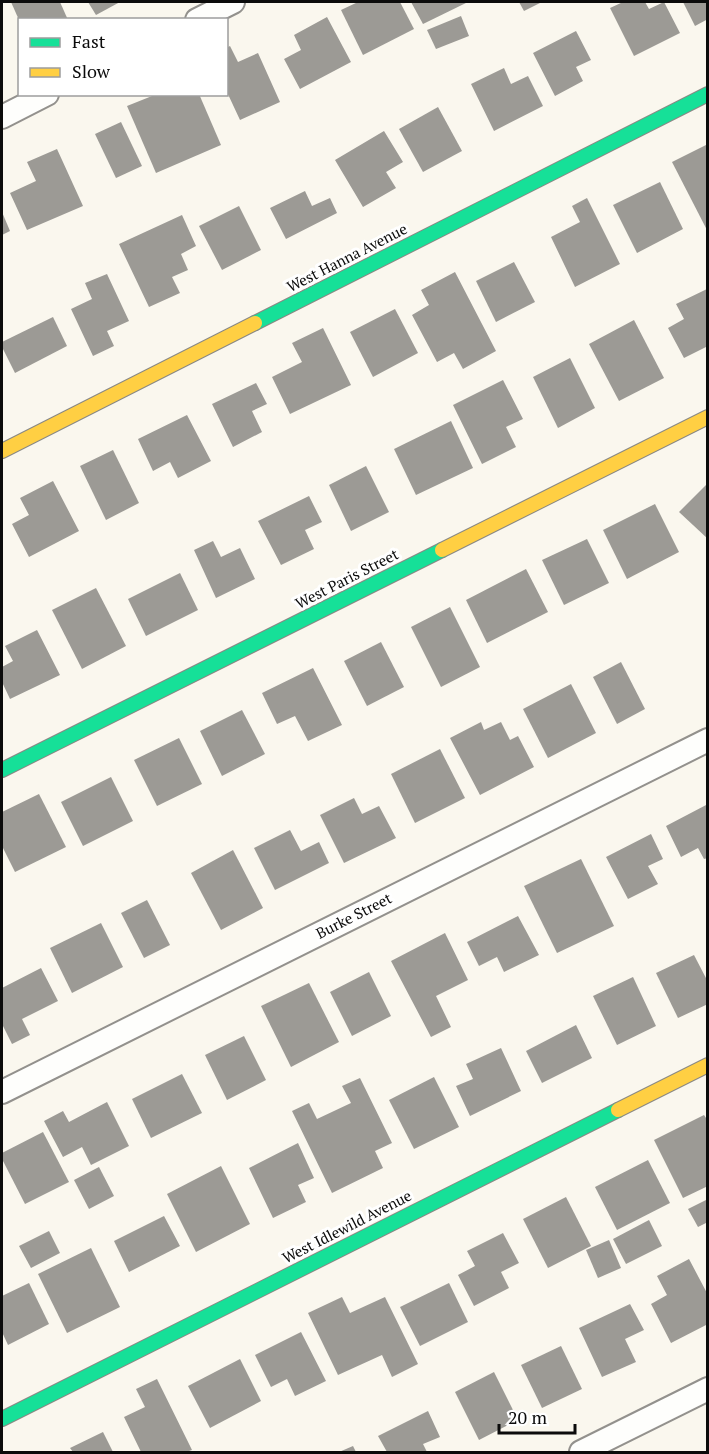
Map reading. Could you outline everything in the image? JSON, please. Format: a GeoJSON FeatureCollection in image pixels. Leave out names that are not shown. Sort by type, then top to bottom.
{"type":"FeatureCollection","features":[{"type":"Feature","properties":{"kind":"street"},"geometry":{"type":"LineString","coordinates":[[201,18],[233,2]]}},
{"type":"Feature","properties":{"kind":"street","name":"West Hanna Avenue"},"geometry":{"type":"LineString","coordinates":[[2,451],[708,94]]}},
{"type":"Feature","properties":{"kind":"street"},"geometry":{"type":"LineString","coordinates":[[2,117],[43,96]]}},
{"type":"Feature","properties":{"kind":"street","name":"West Paris Street"},"geometry":{"type":"LineString","coordinates":[[2,770],[708,417]]}},
{"type":"Feature","properties":{"kind":"street","name":"Burke Street"},"geometry":{"type":"LineString","coordinates":[[2,1092],[708,740]]}},
{"type":"Feature","properties":{"kind":"street","name":"West Idlewild Avenue"},"geometry":{"type":"LineString","coordinates":[[2,1419],[708,1065]]}},
{"type":"Feature","properties":{"kind":"street"},"geometry":{"type":"LineString","coordinates":[[582,1452],[708,1389]]}},
{"type":"Feature","properties":{"kind":"building"},"geometry":{"type":"Polygon","coordinates":[[[11,2],[60,2],[67,18],[18,18],[11,2]]]}},
{"type":"Feature","properties":{"kind":"building"},"geometry":{"type":"Polygon","coordinates":[[[88,2],[120,2],[96,15],[88,2]]]}},
{"type":"Feature","properties":{"kind":"building"},"geometry":{"type":"Polygon","coordinates":[[[358,2],[400,2],[414,29],[363,55],[341,10],[358,2]]]}},
{"type":"Feature","properties":{"kind":"building"},"geometry":{"type":"Polygon","coordinates":[[[411,2],[468,2],[423,24],[411,2]]]}},
{"type":"Feature","properties":{"kind":"building"},"geometry":{"type":"Polygon","coordinates":[[[519,2],[542,2],[524,11],[519,2]]]}},
{"type":"Feature","properties":{"kind":"building"},"geometry":{"type":"Polygon","coordinates":[[[623,2],[645,2],[649,9],[664,2],[680,33],[634,56],[610,8],[623,2]]]}},
{"type":"Feature","properties":{"kind":"building"},"geometry":{"type":"Polygon","coordinates":[[[683,2],[708,2],[708,19],[695,26],[683,2]]]}},
{"type":"Feature","properties":{"kind":"building"},"geometry":{"type":"Polygon","coordinates":[[[461,16],[469,36],[436,49],[427,30],[461,16]]]}},
{"type":"Feature","properties":{"kind":"building"},"geometry":{"type":"Polygon","coordinates":[[[327,17],[351,62],[300,89],[284,59],[301,50],[294,35],[327,17]]]}},
{"type":"Feature","properties":{"kind":"building"},"geometry":{"type":"Polygon","coordinates":[[[576,31],[591,60],[576,67],[583,81],[555,96],[533,53],[576,31]]]}},
{"type":"Feature","properties":{"kind":"building"},"geometry":{"type":"Polygon","coordinates":[[[230,46],[238,62],[258,53],[280,102],[240,120],[228,94],[228,47],[230,46]]]}},
{"type":"Feature","properties":{"kind":"building"},"geometry":{"type":"Polygon","coordinates":[[[504,68],[511,84],[528,76],[543,106],[494,131],[471,84],[504,68]]]}},
{"type":"Feature","properties":{"kind":"building"},"geometry":{"type":"Polygon","coordinates":[[[152,96],[200,96],[221,145],[156,173],[127,106],[152,96]]]}},
{"type":"Feature","properties":{"kind":"building"},"geometry":{"type":"Polygon","coordinates":[[[438,107],[462,151],[423,172],[399,129],[438,107]]]}},
{"type":"Feature","properties":{"kind":"building"},"geometry":{"type":"Polygon","coordinates":[[[121,122],[142,166],[116,178],[95,134],[121,122]]]}},
{"type":"Feature","properties":{"kind":"building"},"geometry":{"type":"Polygon","coordinates":[[[384,131],[403,162],[386,172],[396,188],[363,207],[335,160],[384,131]]]}},
{"type":"Feature","properties":{"kind":"building"},"geometry":{"type":"Polygon","coordinates":[[[708,144],[708,232],[672,162],[708,144]]]}},
{"type":"Feature","properties":{"kind":"building"},"geometry":{"type":"Polygon","coordinates":[[[57,149],[83,206],[27,230],[10,193],[36,181],[27,162],[57,149]]]}},
{"type":"Feature","properties":{"kind":"building"},"geometry":{"type":"Polygon","coordinates":[[[660,182],[683,229],[637,253],[613,205],[660,182]]]}},
{"type":"Feature","properties":{"kind":"building"},"geometry":{"type":"Polygon","coordinates":[[[305,191],[312,206],[330,198],[337,213],[286,239],[270,208],[305,191]]]}},
{"type":"Feature","properties":{"kind":"building"},"geometry":{"type":"Polygon","coordinates":[[[587,198],[620,264],[575,287],[551,237],[580,222],[572,206],[587,198]]]}},
{"type":"Feature","properties":{"kind":"building"},"geometry":{"type":"Polygon","coordinates":[[[239,206],[261,250],[222,270],[199,226],[239,206]]]}},
{"type":"Feature","properties":{"kind":"building"},"geometry":{"type":"Polygon","coordinates":[[[2,212],[10,231],[2,235],[2,212]]]}},
{"type":"Feature","properties":{"kind":"building"},"geometry":{"type":"Polygon","coordinates":[[[182,215],[196,246],[181,254],[188,270],[172,277],[180,293],[149,307],[119,244],[182,215]]]}},
{"type":"Feature","properties":{"kind":"building"},"geometry":{"type":"Polygon","coordinates":[[[514,262],[535,302],[496,322],[476,281],[514,262]]]}},
{"type":"Feature","properties":{"kind":"building"},"geometry":{"type":"Polygon","coordinates":[[[455,272],[496,351],[463,369],[454,353],[437,362],[412,315],[429,305],[421,290],[455,272]]]}},
{"type":"Feature","properties":{"kind":"building"},"geometry":{"type":"Polygon","coordinates":[[[107,274],[129,321],[107,331],[114,346],[93,356],[71,309],[92,299],[85,283],[107,274]]]}},
{"type":"Feature","properties":{"kind":"building"},"geometry":{"type":"Polygon","coordinates":[[[707,289],[708,346],[684,358],[668,328],[684,319],[676,304],[707,289]]]}},
{"type":"Feature","properties":{"kind":"building"},"geometry":{"type":"Polygon","coordinates":[[[395,309],[418,353],[373,377],[350,332],[395,309]]]}},
{"type":"Feature","properties":{"kind":"building"},"geometry":{"type":"Polygon","coordinates":[[[53,317],[67,346],[15,373],[2,347],[2,342],[53,317]]]}},
{"type":"Feature","properties":{"kind":"building"},"geometry":{"type":"Polygon","coordinates":[[[634,320],[664,378],[619,401],[589,344],[634,320]]]}},
{"type":"Feature","properties":{"kind":"building"},"geometry":{"type":"Polygon","coordinates":[[[323,328],[351,385],[290,414],[272,377],[302,362],[292,343],[323,328]]]}},
{"type":"Feature","properties":{"kind":"building"},"geometry":{"type":"Polygon","coordinates":[[[570,358],[595,408],[558,428],[533,377],[570,358]]]}},
{"type":"Feature","properties":{"kind":"building"},"geometry":{"type":"Polygon","coordinates":[[[503,380],[523,419],[506,427],[516,447],[482,464],[453,405],[503,380]]]}},
{"type":"Feature","properties":{"kind":"building"},"geometry":{"type":"Polygon","coordinates":[[[256,383],[267,404],[252,411],[262,432],[233,447],[212,404],[256,383]]]}},
{"type":"Feature","properties":{"kind":"building"},"geometry":{"type":"Polygon","coordinates":[[[187,415],[211,461],[178,478],[170,462],[153,471],[138,439],[187,415]]]}},
{"type":"Feature","properties":{"kind":"building"},"geometry":{"type":"Polygon","coordinates":[[[451,421],[473,468],[416,495],[394,449],[451,421]]]}},
{"type":"Feature","properties":{"kind":"building"},"geometry":{"type":"Polygon","coordinates":[[[113,450],[139,503],[106,520],[80,466],[113,450]]]}},
{"type":"Feature","properties":{"kind":"building"},"geometry":{"type":"Polygon","coordinates":[[[366,466],[389,512],[351,531],[329,485],[366,466]]]}},
{"type":"Feature","properties":{"kind":"building"},"geometry":{"type":"Polygon","coordinates":[[[53,481],[79,531],[29,557],[12,524],[29,515],[20,498],[53,481]]]}},
{"type":"Feature","properties":{"kind":"building"},"geometry":{"type":"Polygon","coordinates":[[[708,483],[708,539],[679,512],[708,483]]]}},
{"type":"Feature","properties":{"kind":"building"},"geometry":{"type":"Polygon","coordinates":[[[309,496],[322,522],[305,530],[314,549],[281,565],[258,521],[309,496]]]}},
{"type":"Feature","properties":{"kind":"building"},"geometry":{"type":"Polygon","coordinates":[[[655,504],[679,552],[627,579],[603,530],[655,504]]]}},
{"type":"Feature","properties":{"kind":"building"},"geometry":{"type":"Polygon","coordinates":[[[587,539],[609,583],[564,605],[542,560],[587,539]]]}},
{"type":"Feature","properties":{"kind":"building"},"geometry":{"type":"Polygon","coordinates":[[[213,541],[221,557],[240,548],[255,579],[216,598],[194,550],[213,541]]]}},
{"type":"Feature","properties":{"kind":"building"},"geometry":{"type":"Polygon","coordinates":[[[526,569],[548,612],[487,643],[466,600],[526,569]]]}},
{"type":"Feature","properties":{"kind":"building"},"geometry":{"type":"Polygon","coordinates":[[[180,573],[198,610],[146,636],[128,599],[180,573]]]}},
{"type":"Feature","properties":{"kind":"building"},"geometry":{"type":"Polygon","coordinates":[[[96,588],[126,646],[82,669],[52,610],[96,588]]]}},
{"type":"Feature","properties":{"kind":"building"},"geometry":{"type":"Polygon","coordinates":[[[450,607],[480,667],[441,687],[411,627],[450,607]]]}},
{"type":"Feature","properties":{"kind":"building"},"geometry":{"type":"Polygon","coordinates":[[[37,630],[60,675],[10,699],[2,682],[2,667],[13,661],[5,646],[37,630]]]}},
{"type":"Feature","properties":{"kind":"building"},"geometry":{"type":"Polygon","coordinates":[[[381,642],[404,687],[367,706],[344,661],[381,642]]]}},
{"type":"Feature","properties":{"kind":"building"},"geometry":{"type":"Polygon","coordinates":[[[621,662],[645,709],[617,724],[593,677],[621,662]]]}},
{"type":"Feature","properties":{"kind":"building"},"geometry":{"type":"Polygon","coordinates":[[[313,668],[342,725],[308,741],[295,716],[277,724],[262,693],[313,668]]]}},
{"type":"Feature","properties":{"kind":"building"},"geometry":{"type":"Polygon","coordinates":[[[571,684],[596,733],[548,758],[523,709],[571,684]]]}},
{"type":"Feature","properties":{"kind":"building"},"geometry":{"type":"Polygon","coordinates":[[[242,710],[265,754],[222,776],[200,731],[242,710]]]}},
{"type":"Feature","properties":{"kind":"building"},"geometry":{"type":"Polygon","coordinates":[[[481,722],[484,730],[501,722],[510,740],[518,736],[534,767],[480,795],[450,738],[481,722]]]}},
{"type":"Feature","properties":{"kind":"building"},"geometry":{"type":"Polygon","coordinates":[[[179,738],[202,784],[157,806],[134,760],[179,738]]]}},
{"type":"Feature","properties":{"kind":"building"},"geometry":{"type":"Polygon","coordinates":[[[440,749],[465,798],[415,823],[391,774],[440,749]]]}},
{"type":"Feature","properties":{"kind":"building"},"geometry":{"type":"Polygon","coordinates":[[[111,777],[133,821],[83,846],[61,802],[111,777]]]}},
{"type":"Feature","properties":{"kind":"building"},"geometry":{"type":"Polygon","coordinates":[[[39,794],[66,847],[15,872],[2,846],[2,812],[39,794]]]}},
{"type":"Feature","properties":{"kind":"building"},"geometry":{"type":"Polygon","coordinates":[[[354,798],[362,814],[379,806],[396,838],[344,863],[320,815],[354,798]]]}},
{"type":"Feature","properties":{"kind":"building"},"geometry":{"type":"Polygon","coordinates":[[[708,804],[708,858],[704,859],[698,848],[681,857],[666,826],[708,804]]]}},
{"type":"Feature","properties":{"kind":"building"},"geometry":{"type":"Polygon","coordinates":[[[290,830],[301,851],[319,842],[329,863],[275,890],[254,848],[290,830]]]}},
{"type":"Feature","properties":{"kind":"building"},"geometry":{"type":"Polygon","coordinates":[[[651,834],[663,859],[648,866],[658,884],[628,899],[606,857],[651,834]]]}},
{"type":"Feature","properties":{"kind":"building"},"geometry":{"type":"Polygon","coordinates":[[[233,850],[263,908],[221,930],[191,873],[233,850]]]}},
{"type":"Feature","properties":{"kind":"building"},"geometry":{"type":"Polygon","coordinates":[[[581,859],[614,926],[557,953],[524,886],[581,859]]]}},
{"type":"Feature","properties":{"kind":"building"},"geometry":{"type":"Polygon","coordinates":[[[147,900],[170,945],[144,958],[121,913],[147,900]]]}},
{"type":"Feature","properties":{"kind":"building"},"geometry":{"type":"Polygon","coordinates":[[[518,916],[539,955],[504,972],[497,957],[479,966],[467,942],[518,916]]]}},
{"type":"Feature","properties":{"kind":"building"},"geometry":{"type":"Polygon","coordinates":[[[101,923],[123,967],[72,993],[50,948],[101,923]]]}},
{"type":"Feature","properties":{"kind":"building"},"geometry":{"type":"Polygon","coordinates":[[[445,933],[468,980],[436,996],[451,1027],[431,1037],[391,961],[445,933]]]}},
{"type":"Feature","properties":{"kind":"building"},"geometry":{"type":"Polygon","coordinates":[[[694,955],[708,982],[708,1004],[678,1018],[656,973],[694,955]]]}},
{"type":"Feature","properties":{"kind":"building"},"geometry":{"type":"Polygon","coordinates":[[[41,968],[58,1001],[22,1019],[30,1035],[12,1044],[2,1024],[2,988],[41,968]]]}},
{"type":"Feature","properties":{"kind":"building"},"geometry":{"type":"Polygon","coordinates":[[[369,972],[391,1016],[352,1036],[330,992],[369,972]]]}},
{"type":"Feature","properties":{"kind":"building"},"geometry":{"type":"Polygon","coordinates":[[[633,977],[656,1026],[617,1045],[593,996],[633,977]]]}},
{"type":"Feature","properties":{"kind":"building"},"geometry":{"type":"Polygon","coordinates":[[[309,983],[339,1042],[291,1067],[261,1006],[309,983]]]}},
{"type":"Feature","properties":{"kind":"building"},"geometry":{"type":"Polygon","coordinates":[[[576,1025],[592,1058],[542,1083],[526,1051],[576,1025]]]}},
{"type":"Feature","properties":{"kind":"building"},"geometry":{"type":"Polygon","coordinates":[[[244,1036],[266,1080],[227,1100],[205,1055],[244,1036]]]}},
{"type":"Feature","properties":{"kind":"building"},"geometry":{"type":"Polygon","coordinates":[[[501,1048],[521,1091],[470,1116],[456,1086],[473,1079],[466,1064],[501,1048]]]}},
{"type":"Feature","properties":{"kind":"building"},"geometry":{"type":"Polygon","coordinates":[[[182,1074],[202,1113],[151,1138],[132,1099],[182,1074]]]}},
{"type":"Feature","properties":{"kind":"building"},"geometry":{"type":"Polygon","coordinates":[[[434,1077],[459,1127],[414,1149],[389,1100],[434,1077]]]}},
{"type":"Feature","properties":{"kind":"building"},"geometry":{"type":"Polygon","coordinates":[[[360,1078],[392,1143],[375,1151],[383,1168],[332,1193],[292,1111],[309,1103],[317,1119],[351,1103],[342,1086],[360,1078]]]}},
{"type":"Feature","properties":{"kind":"building"},"geometry":{"type":"Polygon","coordinates":[[[107,1102],[129,1146],[91,1165],[82,1147],[63,1157],[44,1121],[63,1111],[69,1122],[107,1102]]]}},
{"type":"Feature","properties":{"kind":"building"},"geometry":{"type":"Polygon","coordinates":[[[704,1115],[708,1121],[708,1186],[683,1198],[654,1140],[704,1115]]]}},
{"type":"Feature","properties":{"kind":"building"},"geometry":{"type":"Polygon","coordinates":[[[43,1132],[69,1182],[25,1204],[2,1159],[2,1153],[43,1132]]]}},
{"type":"Feature","properties":{"kind":"building"},"geometry":{"type":"Polygon","coordinates":[[[298,1143],[314,1178],[298,1185],[306,1202],[273,1218],[249,1168],[298,1143]]]}},
{"type":"Feature","properties":{"kind":"building"},"geometry":{"type":"Polygon","coordinates":[[[648,1160],[670,1203],[617,1230],[595,1187],[648,1160]]]}},
{"type":"Feature","properties":{"kind":"building"},"geometry":{"type":"Polygon","coordinates":[[[221,1166],[250,1224],[196,1252],[167,1194],[221,1166]]]}},
{"type":"Feature","properties":{"kind":"building"},"geometry":{"type":"Polygon","coordinates":[[[99,1167],[114,1196],[89,1209],[74,1180],[99,1167]]]}},
{"type":"Feature","properties":{"kind":"building"},"geometry":{"type":"Polygon","coordinates":[[[566,1197],[591,1246],[548,1268],[523,1219],[566,1197]]]}},
{"type":"Feature","properties":{"kind":"building"},"geometry":{"type":"Polygon","coordinates":[[[708,1199],[708,1222],[698,1227],[688,1209],[708,1199]]]}},
{"type":"Feature","properties":{"kind":"building"},"geometry":{"type":"Polygon","coordinates":[[[164,1216],[180,1246],[129,1272],[114,1241],[164,1216]]]}},
{"type":"Feature","properties":{"kind":"building"},"geometry":{"type":"Polygon","coordinates":[[[649,1220],[662,1246],[626,1264],[613,1239],[649,1220]]]}},
{"type":"Feature","properties":{"kind":"building"},"geometry":{"type":"Polygon","coordinates":[[[49,1231],[60,1253],[31,1268],[19,1246],[49,1231]]]}},
{"type":"Feature","properties":{"kind":"building"},"geometry":{"type":"Polygon","coordinates":[[[503,1233],[519,1263],[501,1272],[509,1288],[474,1306],[458,1275],[475,1266],[467,1251],[503,1233]]]}},
{"type":"Feature","properties":{"kind":"building"},"geometry":{"type":"Polygon","coordinates":[[[609,1240],[621,1268],[598,1278],[586,1250],[609,1240]]]}},
{"type":"Feature","properties":{"kind":"building"},"geometry":{"type":"Polygon","coordinates":[[[91,1248],[120,1307],[67,1333],[38,1274],[91,1248]]]}},
{"type":"Feature","properties":{"kind":"building"},"geometry":{"type":"Polygon","coordinates":[[[689,1259],[708,1295],[708,1324],[671,1343],[651,1304],[667,1295],[657,1276],[689,1259]]]}},
{"type":"Feature","properties":{"kind":"building"},"geometry":{"type":"Polygon","coordinates":[[[29,1283],[49,1324],[8,1345],[2,1332],[2,1296],[29,1283]]]}},
{"type":"Feature","properties":{"kind":"building"},"geometry":{"type":"Polygon","coordinates":[[[449,1283],[468,1322],[420,1346],[400,1307],[449,1283]]]}},
{"type":"Feature","properties":{"kind":"building"},"geometry":{"type":"Polygon","coordinates":[[[342,1297],[350,1313],[385,1297],[418,1364],[392,1377],[382,1355],[338,1375],[308,1313],[342,1297]]]}},
{"type":"Feature","properties":{"kind":"building"},"geometry":{"type":"Polygon","coordinates":[[[630,1304],[644,1330],[625,1339],[636,1362],[602,1377],[579,1328],[630,1304]]]}},
{"type":"Feature","properties":{"kind":"building"},"geometry":{"type":"Polygon","coordinates":[[[301,1332],[326,1381],[295,1396],[287,1379],[271,1387],[255,1355],[301,1332]]]}},
{"type":"Feature","properties":{"kind":"building"},"geometry":{"type":"Polygon","coordinates":[[[561,1346],[582,1389],[542,1408],[521,1365],[561,1346]]]}},
{"type":"Feature","properties":{"kind":"building"},"geometry":{"type":"Polygon","coordinates":[[[240,1359],[261,1401],[210,1428],[188,1386],[240,1359]]]}},
{"type":"Feature","properties":{"kind":"building"},"geometry":{"type":"Polygon","coordinates":[[[494,1372],[518,1420],[479,1440],[455,1392],[494,1372]]]}},
{"type":"Feature","properties":{"kind":"building"},"geometry":{"type":"Polygon","coordinates":[[[157,1379],[192,1450],[141,1452],[124,1417],[145,1407],[136,1389],[157,1379]]]}},
{"type":"Feature","properties":{"kind":"building"},"geometry":{"type":"Polygon","coordinates":[[[428,1411],[440,1437],[423,1444],[427,1452],[387,1452],[378,1436],[428,1411]]]}},
{"type":"Feature","properties":{"kind":"building"},"geometry":{"type":"Polygon","coordinates":[[[103,1432],[113,1452],[73,1452],[70,1448],[103,1432]]]}},
{"type":"Feature","properties":{"kind":"building"},"geometry":{"type":"Polygon","coordinates":[[[353,1446],[356,1452],[339,1452],[353,1446]]]}},
{"type":"Feature","properties":{"kind":"traffic: fast"},"geometry":{"type":"LineString","coordinates":[[255,323],[708,94]]}},
{"type":"Feature","properties":{"kind":"traffic: fast"},"geometry":{"type":"LineString","coordinates":[[2,770],[442,550]]}},
{"type":"Feature","properties":{"kind":"traffic: fast"},"geometry":{"type":"LineString","coordinates":[[2,1419],[618,1110]]}},
{"type":"Feature","properties":{"kind":"traffic: slow"},"geometry":{"type":"LineString","coordinates":[[2,451],[255,323]]}},
{"type":"Feature","properties":{"kind":"traffic: slow"},"geometry":{"type":"LineString","coordinates":[[442,550],[708,417]]}},
{"type":"Feature","properties":{"kind":"traffic: slow"},"geometry":{"type":"LineString","coordinates":[[618,1110],[708,1065]]}}]}
